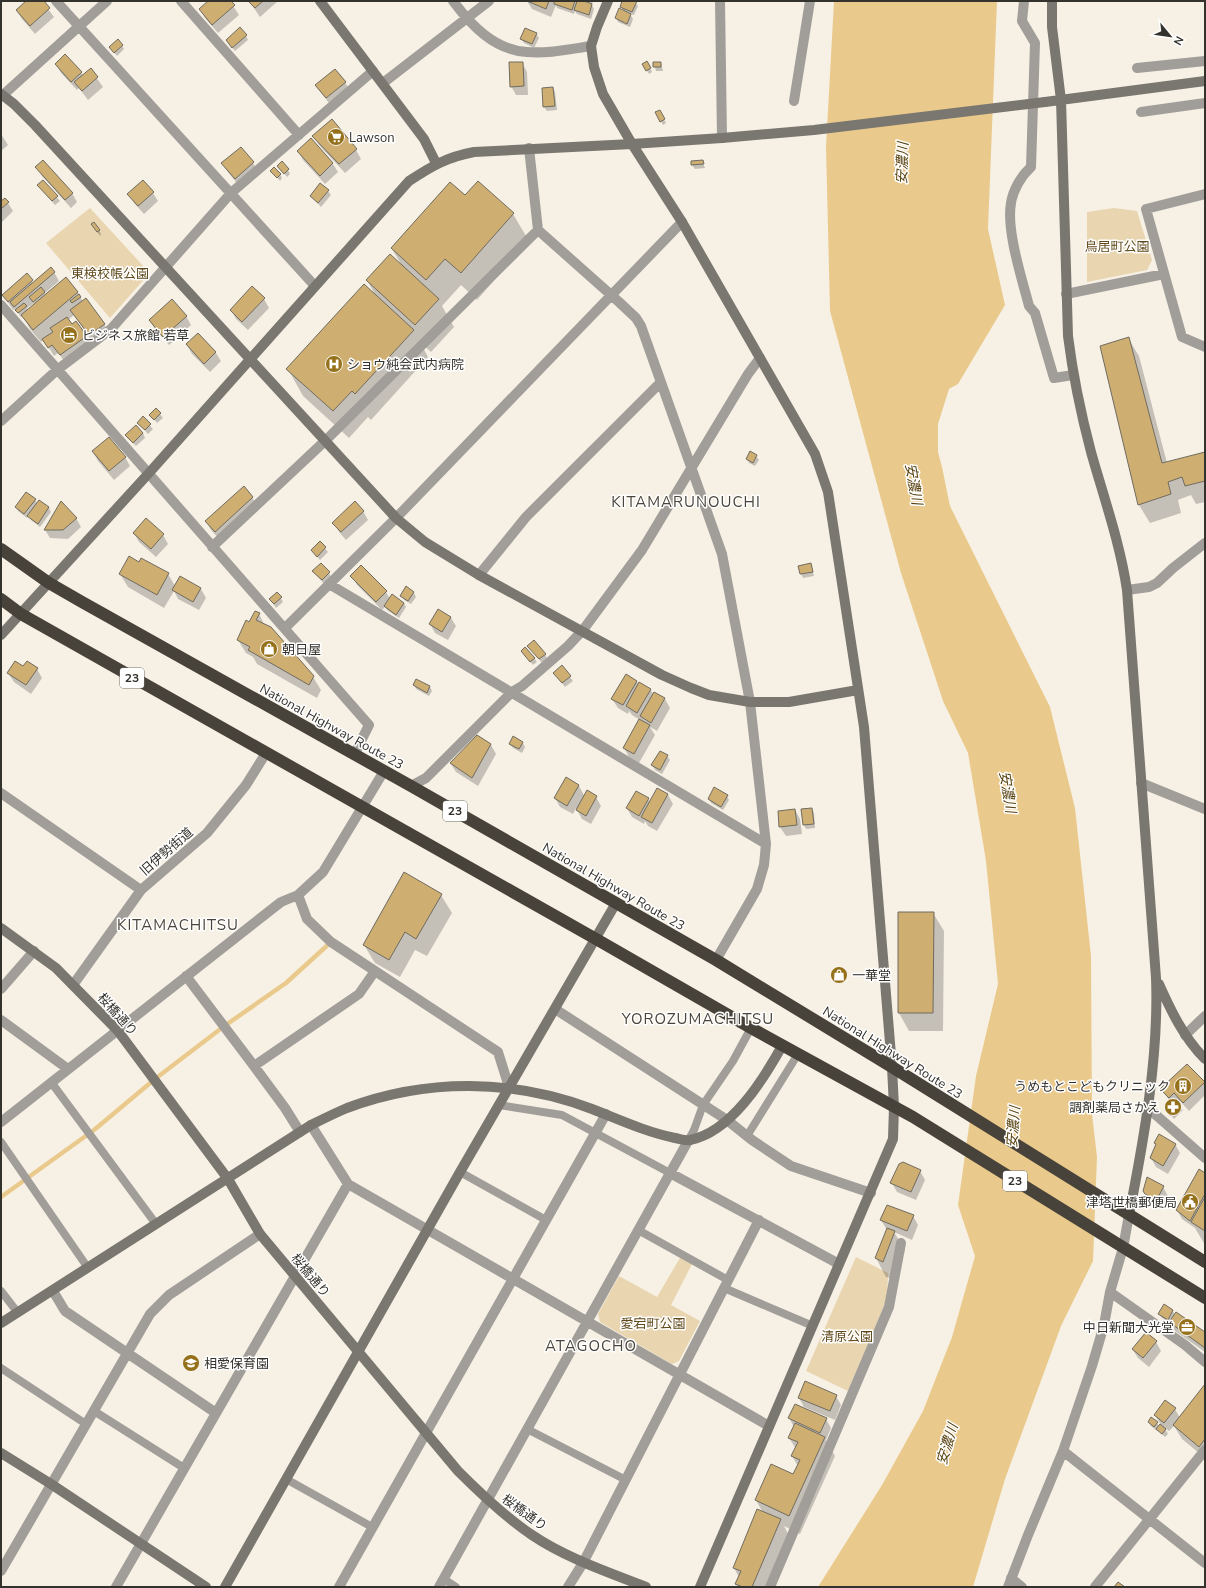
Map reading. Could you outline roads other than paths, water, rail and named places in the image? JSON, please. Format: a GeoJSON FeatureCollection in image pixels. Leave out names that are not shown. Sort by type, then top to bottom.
{"type":"FeatureCollection","features":[{"type":"Feature","properties":{"kind":"highway","name":"National Highway Route 23"},"geometry":{"type":"LineString","coordinates":[[1,549],[49,584],[411,786],[716,960],[892,1067],[1205,1262]]}},
{"type":"Feature","properties":{"kind":"highway","name":"23"},"geometry":{"type":"LineString","coordinates":[[1,599],[21,614],[596,939],[782,1046],[913,1117],[1205,1298]]}},
{"type":"Feature","properties":{"kind":"street"},"geometry":{"type":"LineString","coordinates":[[56,1],[314,286]]}},
{"type":"Feature","properties":{"kind":"street"},"geometry":{"type":"LineString","coordinates":[[107,1],[2,95],[35,124],[396,518],[425,542],[479,575],[583,630],[662,675],[691,688],[710,695],[750,702],[789,702],[858,690]]}},
{"type":"Feature","properties":{"kind":"street"},"geometry":{"type":"LineString","coordinates":[[181,1],[299,135]]}},
{"type":"Feature","properties":{"kind":"street"},"geometry":{"type":"LineString","coordinates":[[320,1],[424,139],[436,163]]}},
{"type":"Feature","properties":{"kind":"street"},"geometry":{"type":"LineString","coordinates":[[453,1],[466,19],[485,36],[499,44],[525,52],[539,53],[591,46]]}},
{"type":"Feature","properties":{"kind":"street"},"geometry":{"type":"LineString","coordinates":[[383,83],[489,1]]}},
{"type":"Feature","properties":{"kind":"street"},"geometry":{"type":"LineString","coordinates":[[608,1],[591,46],[597,80],[603,94],[632,144],[682,222],[815,454],[828,492],[864,727],[892,1067],[894,1139],[700,1587]]}},
{"type":"Feature","properties":{"kind":"street"},"geometry":{"type":"LineString","coordinates":[[720,1],[722,138]]}},
{"type":"Feature","properties":{"kind":"street"},"geometry":{"type":"LineString","coordinates":[[794,101],[810,1]]}},
{"type":"Feature","properties":{"kind":"street"},"geometry":{"type":"LineString","coordinates":[[1024,1],[1022,21],[1035,44],[1031,167],[1025,173],[1014,191],[1010,205],[1012,234],[1029,306],[1035,313],[1054,378],[1073,375]]}},
{"type":"Feature","properties":{"kind":"street"},"geometry":{"type":"LineString","coordinates":[[1022,1587],[1010,1583],[1028,1534],[1063,1451],[1092,1366],[1104,1325],[1148,1108],[1157,1002],[1127,590],[1123,561],[1085,428],[1073,375],[1068,336],[1061,100],[1052,27],[1052,1]]}},
{"type":"Feature","properties":{"kind":"street"},"geometry":{"type":"LineString","coordinates":[[1137,68],[1205,61]]}},
{"type":"Feature","properties":{"kind":"street"},"geometry":{"type":"LineString","coordinates":[[1,421],[57,370],[111,329],[231,193],[373,71]]}},
{"type":"Feature","properties":{"kind":"street"},"geometry":{"type":"LineString","coordinates":[[1,635],[149,473],[409,181],[436,163],[457,155],[474,152],[529,148],[632,144],[814,130],[1205,82]]}},
{"type":"Feature","properties":{"kind":"street"},"geometry":{"type":"LineString","coordinates":[[1141,112],[1205,102]]}},
{"type":"Feature","properties":{"kind":"street"},"geometry":{"type":"LineString","coordinates":[[529,148],[538,230],[636,318],[641,326],[722,554],[750,702],[766,844],[764,865],[757,889],[716,960]]}},
{"type":"Feature","properties":{"kind":"street"},"geometry":{"type":"LineString","coordinates":[[1205,194],[1146,209],[1182,338],[1205,347]]}},
{"type":"Feature","properties":{"kind":"street"},"geometry":{"type":"LineString","coordinates":[[285,628],[396,518],[682,222]]}},
{"type":"Feature","properties":{"kind":"street"},"geometry":{"type":"LineString","coordinates":[[212,547],[326,440],[538,230]]}},
{"type":"Feature","properties":{"kind":"street"},"geometry":{"type":"LineString","coordinates":[[1066,294],[1164,274]]}},
{"type":"Feature","properties":{"kind":"street"},"geometry":{"type":"LineString","coordinates":[[1,305],[369,725],[354,755]]}},
{"type":"Feature","properties":{"kind":"street"},"geometry":{"type":"LineString","coordinates":[[411,786],[426,778],[512,692],[522,686],[568,646],[583,630],[642,550],[748,374],[760,358]]}},
{"type":"Feature","properties":{"kind":"street"},"geometry":{"type":"LineString","coordinates":[[479,575],[526,517],[661,382]]}},
{"type":"Feature","properties":{"kind":"street"},"geometry":{"type":"LineString","coordinates":[[1127,590],[1150,587],[1157,584],[1172,568],[1205,543]]}},
{"type":"Feature","properties":{"kind":"street"},"geometry":{"type":"LineString","coordinates":[[329,584],[766,844]]}},
{"type":"Feature","properties":{"kind":"street","name":"旧伊勢街道"},"geometry":{"type":"LineString","coordinates":[[1,793],[141,890],[207,833],[246,785],[266,753]]}},
{"type":"Feature","properties":{"kind":"street"},"geometry":{"type":"LineString","coordinates":[[1,1122],[280,902],[298,895],[323,872],[384,771]]}},
{"type":"Feature","properties":{"kind":"street"},"geometry":{"type":"LineString","coordinates":[[1141,784],[1205,809]]}},
{"type":"Feature","properties":{"kind":"street"},"geometry":{"type":"LineString","coordinates":[[73,985],[141,890]]}},
{"type":"Feature","properties":{"kind":"street"},"geometry":{"type":"LineString","coordinates":[[298,895],[307,919],[331,942],[498,1052],[509,1087]]}},
{"type":"Feature","properties":{"kind":"street"},"geometry":{"type":"LineString","coordinates":[[225,1587],[460,1172],[616,903]]}},
{"type":"Feature","properties":{"kind":"street","name":"桜橋通り"},"geometry":{"type":"LineString","coordinates":[[1,928],[56,968],[118,1031],[228,1179],[260,1234],[458,1471],[487,1501],[532,1536],[583,1563],[646,1587]]}},
{"type":"Feature","properties":{"kind":"street"},"geometry":{"type":"LineString","coordinates":[[1,990],[34,951]]}},
{"type":"Feature","properties":{"kind":"street"},"geometry":{"type":"LineString","coordinates":[[254,1066],[359,994],[375,971]]}},
{"type":"Feature","properties":{"kind":"street"},"geometry":{"type":"LineString","coordinates":[[186,976],[286,1108],[300,1132]]}},
{"type":"Feature","properties":{"kind":"street"},"geometry":{"type":"LineString","coordinates":[[1156,978],[1167,1003],[1186,1035],[1205,1059]]}},
{"type":"Feature","properties":{"kind":"street"},"geometry":{"type":"LineString","coordinates":[[554,1010],[727,1120],[747,1136],[791,1166],[871,1193]]}},
{"type":"Feature","properties":{"kind":"street"},"geometry":{"type":"LineString","coordinates":[[1186,1035],[1205,1016]]}},
{"type":"Feature","properties":{"kind":"street"},"geometry":{"type":"LineString","coordinates":[[1,1020],[68,1069]]}},
{"type":"Feature","properties":{"kind":"street"},"geometry":{"type":"LineString","coordinates":[[1,1323],[311,1125],[347,1108],[414,1090],[470,1085],[509,1087],[567,1099],[655,1134],[688,1141],[704,1137],[727,1120],[755,1090],[782,1046]]}},
{"type":"Feature","properties":{"kind":"street"},"geometry":{"type":"LineString","coordinates":[[1148,1108],[1205,1158]]}},
{"type":"Feature","properties":{"kind":"street"},"geometry":{"type":"LineString","coordinates":[[339,1587],[606,1114]]}},
{"type":"Feature","properties":{"kind":"street"},"geometry":{"type":"LineString","coordinates":[[311,1125],[348,1184],[769,1426]]}},
{"type":"Feature","properties":{"kind":"street"},"geometry":{"type":"LineString","coordinates":[[442,1583],[688,1141]]}},
{"type":"Feature","properties":{"kind":"street"},"geometry":{"type":"LineString","coordinates":[[670,1173],[839,1264]]}},
{"type":"Feature","properties":{"kind":"street"},"geometry":{"type":"LineString","coordinates":[[116,1587],[348,1184]]}},
{"type":"Feature","properties":{"kind":"street"},"geometry":{"type":"LineString","coordinates":[[568,1587],[583,1563],[759,1220]]}},
{"type":"Feature","properties":{"kind":"street"},"geometry":{"type":"LineString","coordinates":[[1,1571],[150,1314],[169,1294],[260,1234]]}},
{"type":"Feature","properties":{"kind":"street"},"geometry":{"type":"LineString","coordinates":[[770,1587],[889,1307],[901,1243]]}},
{"type":"Feature","properties":{"kind":"street"},"geometry":{"type":"LineString","coordinates":[[52,1291],[65,1311],[216,1413]]}},
{"type":"Feature","properties":{"kind":"street"},"geometry":{"type":"LineString","coordinates":[[1110,1292],[1185,1345],[1205,1362]]}},
{"type":"Feature","properties":{"kind":"street"},"geometry":{"type":"LineString","coordinates":[[1095,1587],[1205,1450]]}},
{"type":"Feature","properties":{"kind":"street"},"geometry":{"type":"LineString","coordinates":[[1063,1451],[1205,1563]]}},
{"type":"Feature","properties":{"kind":"street"},"geometry":{"type":"LineString","coordinates":[[1,1453],[51,1484],[206,1587]]}},
{"type":"Feature","properties":{"kind":"lane"},"geometry":{"type":"LineString","coordinates":[[688,1141],[694,1130],[703,1105],[733,1061],[751,1028]]}},
{"type":"Feature","properties":{"kind":"lane"},"geometry":{"type":"LineString","coordinates":[[747,1136],[798,1054]]}},
{"type":"Feature","properties":{"kind":"lane"},"geometry":{"type":"LineString","coordinates":[[51,1082],[87,1128],[156,1224]]}},
{"type":"Feature","properties":{"kind":"lane"},"geometry":{"type":"LineString","coordinates":[[499,1105],[562,1115],[670,1173]]}},
{"type":"Feature","properties":{"kind":"lane"},"geometry":{"type":"LineString","coordinates":[[1,1142],[88,1268]]}},
{"type":"Feature","properties":{"kind":"lane"},"geometry":{"type":"LineString","coordinates":[[460,1172],[546,1220]]}},
{"type":"Feature","properties":{"kind":"lane"},"geometry":{"type":"LineString","coordinates":[[638,1230],[726,1284],[813,1326]]}},
{"type":"Feature","properties":{"kind":"lane"},"geometry":{"type":"LineString","coordinates":[[1,1291],[18,1312]]}},
{"type":"Feature","properties":{"kind":"lane"},"geometry":{"type":"LineString","coordinates":[[1,1368],[86,1424]]}},
{"type":"Feature","properties":{"kind":"lane"},"geometry":{"type":"LineString","coordinates":[[94,1411],[184,1468]]}},
{"type":"Feature","properties":{"kind":"lane"},"geometry":{"type":"LineString","coordinates":[[527,1429],[626,1480]]}},
{"type":"Feature","properties":{"kind":"lane"},"geometry":{"type":"LineString","coordinates":[[286,1479],[372,1527]]}},
{"type":"Feature","properties":{"kind":"lane"},"geometry":{"type":"LineString","coordinates":[[442,1583],[456,1587]]}},
{"type":"Feature","properties":{"kind":"water","name":"安濃川"},"geometry":{"type":"Polygon","coordinates":[[[834,1],[997,1],[988,229],[1005,305],[958,384],[949,389],[938,424],[938,452],[950,506],[1050,707],[1075,808],[1091,956],[1092,1114],[1097,1157],[1093,1261],[1061,1326],[1005,1479],[973,1587],[818,1587],[882,1485],[923,1411],[952,1337],[975,1256],[958,1205],[976,1076],[998,984],[986,861],[968,753],[943,701],[901,573],[830,311],[826,147],[834,1]]]}},
{"type":"Feature","properties":{"kind":"waterway"},"geometry":{"type":"LineString","coordinates":[[1,1197],[94,1130],[155,1079],[223,1027],[286,983],[331,942]]}},
{"type":"Feature","properties":{"kind":"place","name":"Lawson"},"geometry":{"type":"Point","coordinates":[336,137]}},
{"type":"Feature","properties":{"kind":"place","name":"ビジネス旅館 若草"},"geometry":{"type":"Point","coordinates":[69,335]}},
{"type":"Feature","properties":{"kind":"place","name":"ショウ純会武内病院"},"geometry":{"type":"Point","coordinates":[334,364]}},
{"type":"Feature","properties":{"kind":"place","name":"朝日屋"},"geometry":{"type":"Point","coordinates":[269,649]}},
{"type":"Feature","properties":{"kind":"place","name":"一華堂"},"geometry":{"type":"Point","coordinates":[839,975]}},
{"type":"Feature","properties":{"kind":"place","name":"うめもとこどもクリニック"},"geometry":{"type":"Point","coordinates":[1183,1086]}},
{"type":"Feature","properties":{"kind":"place","name":"調剤薬局さかえ"},"geometry":{"type":"Point","coordinates":[1173,1107]}},
{"type":"Feature","properties":{"kind":"place","name":"津塔世橋郵便局"},"geometry":{"type":"Point","coordinates":[1190,1202]}},
{"type":"Feature","properties":{"kind":"place","name":"中日新聞大光堂"},"geometry":{"type":"Point","coordinates":[1187,1327]}},
{"type":"Feature","properties":{"kind":"place","name":"相愛保育園"},"geometry":{"type":"Point","coordinates":[191,1363]}},
{"type":"Feature","properties":{"kind":"district","name":"KITAMARUNOUCHI"},"geometry":{"type":"Point","coordinates":[686,502]}},
{"type":"Feature","properties":{"kind":"district","name":"KITAMACHITSU"},"geometry":{"type":"Point","coordinates":[178,925]}},
{"type":"Feature","properties":{"kind":"district","name":"YOROZUMACHITSU"},"geometry":{"type":"Point","coordinates":[698,1019]}},
{"type":"Feature","properties":{"kind":"district","name":"ATAGOCHO"},"geometry":{"type":"Point","coordinates":[591,1346]}},
{"type":"Feature","properties":{"kind":"park label","name":"鳥居町公園"},"geometry":{"type":"Point","coordinates":[1117,246]}},
{"type":"Feature","properties":{"kind":"park label","name":"東検校帳公園"},"geometry":{"type":"Point","coordinates":[110,273]}},
{"type":"Feature","properties":{"kind":"park label","name":"愛宕町公園"},"geometry":{"type":"Point","coordinates":[653,1323]}},
{"type":"Feature","properties":{"kind":"park label","name":"清原公園"},"geometry":{"type":"Point","coordinates":[847,1336]}}]}
